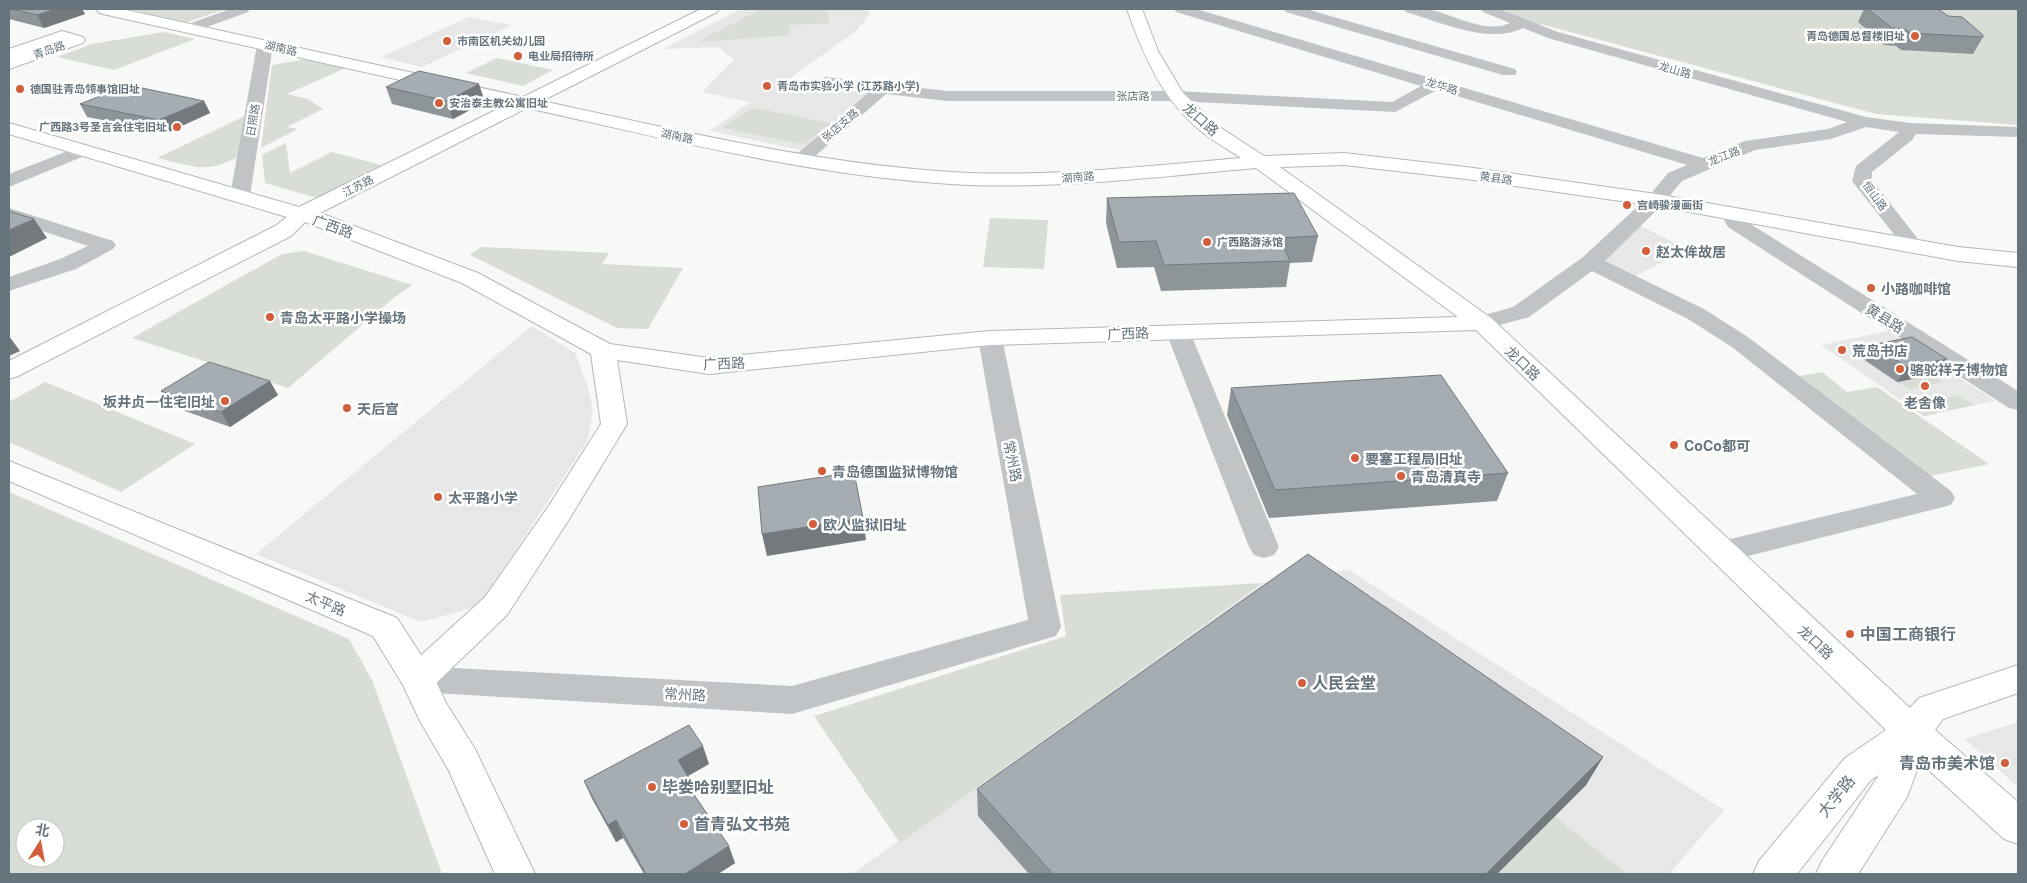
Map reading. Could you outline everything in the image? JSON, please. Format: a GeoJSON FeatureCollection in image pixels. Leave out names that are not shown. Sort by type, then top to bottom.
{"type":"FeatureCollection","features":[{"type":"Feature","properties":{"kind":"main road","name":"湖南路"},"geometry":{"type":"LineString","coordinates":[[103,9],[709,143],[799,160],[951,178],[1049,179],[1260,162]]}},
{"type":"Feature","properties":{"kind":"main road","name":"江苏路"},"geometry":{"type":"LineString","coordinates":[[9,371],[712,9]]}},
{"type":"Feature","properties":{"kind":"main road","name":"江苏路"},"geometry":{"type":"LineString","coordinates":[[530,104],[729,9]]}},
{"type":"Feature","properties":{"kind":"main road","name":"龙口路"},"geometry":{"type":"LineString","coordinates":[[1135,9],[1150,51],[1176,96],[1208,128],[1260,162],[1482,323],[1720,552],[1912,732],[2018,826]]}},
{"type":"Feature","properties":{"kind":"main road","name":"青岛路"},"geometry":{"type":"LineString","coordinates":[[9,54],[62,36],[77,40],[9,64]]}},
{"type":"Feature","properties":{"kind":"main road","name":"广西路"},"geometry":{"type":"LineString","coordinates":[[9,128],[311,217],[470,278],[603,350],[709,366],[990,338],[1482,323]]}},
{"type":"Feature","properties":{"kind":"main road","name":"黄县路"},"geometry":{"type":"LineString","coordinates":[[1260,162],[1344,159],[1466,173],[1656,200],[1958,254],[2018,260]]}},
{"type":"Feature","properties":{"kind":"main road"},"geometry":{"type":"LineString","coordinates":[[418,679],[496,606],[558,514],[614,424],[603,350]]}},
{"type":"Feature","properties":{"kind":"main road","name":"太平路"},"geometry":{"type":"LineString","coordinates":[[9,470],[385,627],[418,679],[432,711],[462,760],[515,874]]}},
{"type":"Feature","properties":{"kind":"main road","name":"大学路"},"geometry":{"type":"LineString","coordinates":[[1773,874],[1858,770],[1912,732],[1931,708],[2018,679]]}},
{"type":"Feature","properties":{"kind":"main road","name":"大学路"},"geometry":{"type":"LineString","coordinates":[[1836,874],[1894,784],[1912,732]]}},
{"type":"Feature","properties":{"kind":"street"},"geometry":{"type":"LineString","coordinates":[[191,28],[243,9]]}},
{"type":"Feature","properties":{"kind":"street","name":"龙华路"},"geometry":{"type":"LineString","coordinates":[[1182,9],[1702,164]]}},
{"type":"Feature","properties":{"kind":"street"},"geometry":{"type":"LineString","coordinates":[[1291,9],[1509,72]]}},
{"type":"Feature","properties":{"kind":"street"},"geometry":{"type":"LineString","coordinates":[[1411,9],[1485,30],[1508,30],[1522,23]]}},
{"type":"Feature","properties":{"kind":"street","name":"龙山路"},"geometry":{"type":"LineString","coordinates":[[1488,9],[1522,23],[1620,54],[1865,122]]}},
{"type":"Feature","properties":{"kind":"street","name":"日照路"},"geometry":{"type":"LineString","coordinates":[[240,196],[265,45]]}},
{"type":"Feature","properties":{"kind":"street","name":"张店路"},"geometry":{"type":"LineString","coordinates":[[825,82],[881,90],[947,96],[1176,96],[1395,107],[1436,84]]}},
{"type":"Feature","properties":{"kind":"street","name":"张店支路"},"geometry":{"type":"LineString","coordinates":[[799,160],[881,90]]}},
{"type":"Feature","properties":{"kind":"street","name":"龙江路"},"geometry":{"type":"LineString","coordinates":[[1482,323],[1521,312],[1591,262],[1656,200],[1675,177],[1702,164],[1751,145],[1831,134],[1865,122],[1910,128],[2018,132]]}},
{"type":"Feature","properties":{"kind":"street","name":"恒山路"},"geometry":{"type":"LineString","coordinates":[[1910,128],[1906,136],[1863,170],[1862,181],[1914,247]]}},
{"type":"Feature","properties":{"kind":"street"},"geometry":{"type":"LineString","coordinates":[[9,181],[83,150]]}},
{"type":"Feature","properties":{"kind":"street"},"geometry":{"type":"LineString","coordinates":[[9,214],[106,245],[68,264],[9,284]]}},
{"type":"Feature","properties":{"kind":"street","name":"黄县路"},"geometry":{"type":"LineString","coordinates":[[1731,214],[1735,224],[2018,402]]}},
{"type":"Feature","properties":{"kind":"street"},"geometry":{"type":"LineString","coordinates":[[1591,262],[1696,314],[1740,342],[1941,498],[1720,552]]}},
{"type":"Feature","properties":{"kind":"street"},"geometry":{"type":"LineString","coordinates":[[1178,332],[1264,547]]}},
{"type":"Feature","properties":{"kind":"street","name":"常州路"},"geometry":{"type":"LineString","coordinates":[[418,679],[792,700],[1045,627],[990,338]]}},
{"type":"Feature","properties":{"kind":"shaded area"},"geometry":{"type":"Polygon","coordinates":[[[128,9],[226,9],[187,22],[128,9]]]}},
{"type":"Feature","properties":{"kind":"shaded area","name":"青岛市实验小学 (江苏路小学)"},"geometry":{"type":"Polygon","coordinates":[[[741,9],[868,9],[870,14],[857,30],[789,79],[876,95],[810,152],[710,131],[750,102],[702,92],[734,60],[719,47],[663,49],[741,9]]]}},
{"type":"Feature","properties":{"kind":"shaded area"},"geometry":{"type":"Polygon","coordinates":[[[761,9],[828,9],[829,23],[790,25],[789,35],[697,42],[761,9]]]}},
{"type":"Feature","properties":{"kind":"shaded area"},"geometry":{"type":"Polygon","coordinates":[[[1502,9],[2018,9],[2018,125],[1876,114],[1529,21],[1502,9]]]}},
{"type":"Feature","properties":{"kind":"shaded area","name":"市南区机关幼儿园"},"geometry":{"type":"Polygon","coordinates":[[[469,17],[512,25],[422,67],[381,57],[469,17]]]}},
{"type":"Feature","properties":{"kind":"shaded area"},"geometry":{"type":"Polygon","coordinates":[[[164,32],[195,39],[114,70],[57,57],[92,44],[164,32]]]}},
{"type":"Feature","properties":{"kind":"shaded area"},"geometry":{"type":"Polygon","coordinates":[[[497,58],[553,70],[523,86],[466,73],[497,58]]]}},
{"type":"Feature","properties":{"kind":"shaded area"},"geometry":{"type":"Polygon","coordinates":[[[308,59],[346,68],[287,94],[308,99],[323,109],[287,127],[298,129],[261,148],[272,65],[308,59]]]}},
{"type":"Feature","properties":{"kind":"shaded area"},"geometry":{"type":"Polygon","coordinates":[[[751,108],[831,123],[804,144],[723,128],[751,108]]]}},
{"type":"Feature","properties":{"kind":"shaded area"},"geometry":{"type":"Polygon","coordinates":[[[247,115],[237,157],[216,166],[207,167],[189,166],[157,158],[247,115]]]}},
{"type":"Feature","properties":{"kind":"shaded area"},"geometry":{"type":"Polygon","coordinates":[[[286,143],[290,173],[332,152],[381,165],[317,198],[265,183],[262,155],[286,143]]]}},
{"type":"Feature","properties":{"kind":"shaded area"},"geometry":{"type":"Polygon","coordinates":[[[990,218],[1048,220],[1044,269],[983,267],[990,218]]]}},
{"type":"Feature","properties":{"kind":"shaded area","name":"赵太侔故居"},"geometry":{"type":"Polygon","coordinates":[[[1638,225],[1688,249],[1633,277],[1604,263],[1605,253],[1638,225]]]}},
{"type":"Feature","properties":{"kind":"shaded area"},"geometry":{"type":"Polygon","coordinates":[[[481,247],[609,253],[602,264],[683,268],[648,329],[617,328],[470,255],[481,247]]]}},
{"type":"Feature","properties":{"kind":"shaded area","name":"青岛太平路小学操场"},"geometry":{"type":"Polygon","coordinates":[[[304,251],[412,285],[395,297],[288,388],[132,338],[282,254],[304,251]]]}},
{"type":"Feature","properties":{"kind":"shaded area","name":"太平路小学"},"geometry":{"type":"Polygon","coordinates":[[[532,326],[575,353],[588,387],[593,411],[588,440],[479,606],[421,622],[256,554],[532,326]]]}},
{"type":"Feature","properties":{"kind":"shaded area","name":"骆驼祥子博物馆"},"geometry":{"type":"Polygon","coordinates":[[[1888,331],[1995,401],[1924,416],[1821,345],[1888,331]]]}},
{"type":"Feature","properties":{"kind":"shaded area"},"geometry":{"type":"Polygon","coordinates":[[[1822,372],[1847,392],[1877,387],[1989,464],[1930,476],[1799,376],[1822,372]]]}},
{"type":"Feature","properties":{"kind":"shaded area"},"geometry":{"type":"Polygon","coordinates":[[[1931,375],[1943,382],[1909,389],[1897,382],[1931,375]]]}},
{"type":"Feature","properties":{"kind":"shaded area"},"geometry":{"type":"Polygon","coordinates":[[[45,382],[195,444],[121,492],[9,442],[9,402],[45,382]]]}},
{"type":"Feature","properties":{"kind":"shaded area"},"geometry":{"type":"Polygon","coordinates":[[[1958,395],[1973,405],[1924,416],[1910,407],[1958,395]]]}},
{"type":"Feature","properties":{"kind":"shaded area"},"geometry":{"type":"Polygon","coordinates":[[[9,492],[349,639],[372,680],[442,874],[9,874],[9,492]]]}},
{"type":"Feature","properties":{"kind":"shaded area","name":"人民会堂"},"geometry":{"type":"Polygon","coordinates":[[[1349,570],[1724,810],[1669,874],[852,874],[1262,583],[1349,570]]]}},
{"type":"Feature","properties":{"kind":"shaded area"},"geometry":{"type":"Polygon","coordinates":[[[1262,583],[900,843],[814,716],[1066,636],[1060,595],[1262,583]]]}},
{"type":"Feature","properties":{"kind":"shaded area","name":"青岛市美术馆"},"geometry":{"type":"Polygon","coordinates":[[[2018,722],[2018,787],[1965,739],[2018,722]]]}},
{"type":"Feature","properties":{"kind":"shaded area"},"geometry":{"type":"Polygon","coordinates":[[[1554,816],[1627,874],[1496,874],[1554,816]]]}},
{"type":"Feature","properties":{"kind":"building"},"geometry":{"type":"Polygon","coordinates":[[[12,9],[56,9],[37,15],[12,9]]]}},
{"type":"Feature","properties":{"kind":"building"},"geometry":{"type":"Polygon","coordinates":[[[1868,9],[1938,9],[1948,16],[1962,17],[1983,37],[1910,33],[1905,29],[1892,28],[1868,9]]]}},
{"type":"Feature","properties":{"kind":"building"},"geometry":{"type":"Polygon","coordinates":[[[419,71],[479,84],[447,101],[386,87],[419,71]]]}},
{"type":"Feature","properties":{"kind":"building"},"geometry":{"type":"Polygon","coordinates":[[[142,88],[204,101],[159,120],[80,104],[118,89],[131,92],[142,88]]]}},
{"type":"Feature","properties":{"kind":"building"},"geometry":{"type":"Polygon","coordinates":[[[1294,193],[1318,236],[1279,238],[1290,261],[1164,265],[1156,241],[1119,242],[1107,198],[1294,193]]]}},
{"type":"Feature","properties":{"kind":"building"},"geometry":{"type":"Polygon","coordinates":[[[9,211],[34,219],[9,230],[9,211]]]}},
{"type":"Feature","properties":{"kind":"building"},"geometry":{"type":"Polygon","coordinates":[[[1912,337],[1947,359],[1907,367],[1872,345],[1912,337]]]}},
{"type":"Feature","properties":{"kind":"building"},"geometry":{"type":"Polygon","coordinates":[[[209,362],[270,381],[221,412],[161,391],[209,362]]]}},
{"type":"Feature","properties":{"kind":"building","name":"要塞工程局旧址"},"geometry":{"type":"Polygon","coordinates":[[[1441,375],[1508,473],[1275,490],[1231,388],[1441,375]]]}},
{"type":"Feature","properties":{"kind":"building"},"geometry":{"type":"Polygon","coordinates":[[[854,472],[863,518],[762,534],[758,487],[854,472]]]}},
{"type":"Feature","properties":{"kind":"building","name":"人民会堂"},"geometry":{"type":"Polygon","coordinates":[[[1308,554],[1603,757],[1486,874],[1053,874],[977,789],[1308,554]]]}},
{"type":"Feature","properties":{"kind":"building"},"geometry":{"type":"Polygon","coordinates":[[[689,725],[703,746],[678,760],[689,778],[684,780],[729,846],[685,874],[646,874],[616,820],[608,825],[584,781],[689,725]]]}},
{"type":"Feature","properties":{"kind":"place","name":"青岛德国总督楼旧址"},"geometry":{"type":"Point","coordinates":[1915,36]}},
{"type":"Feature","properties":{"kind":"place","name":"市南区机关幼儿园"},"geometry":{"type":"Point","coordinates":[447,41]}},
{"type":"Feature","properties":{"kind":"place","name":"电业局招待所"},"geometry":{"type":"Point","coordinates":[518,56]}},
{"type":"Feature","properties":{"kind":"place","name":"青岛市实验小学 (江苏路小学)"},"geometry":{"type":"Point","coordinates":[767,86]}},
{"type":"Feature","properties":{"kind":"place","name":"德国驻青岛领事馆旧址"},"geometry":{"type":"Point","coordinates":[20,89]}},
{"type":"Feature","properties":{"kind":"place","name":"安治泰主教公寓旧址"},"geometry":{"type":"Point","coordinates":[439,103]}},
{"type":"Feature","properties":{"kind":"place","name":"广西路3号圣言会住宅旧址"},"geometry":{"type":"Point","coordinates":[177,127]}},
{"type":"Feature","properties":{"kind":"place","name":"宫崎骏漫画街"},"geometry":{"type":"Point","coordinates":[1627,205]}},
{"type":"Feature","properties":{"kind":"place","name":"广西路游泳馆"},"geometry":{"type":"Point","coordinates":[1207,242]}},
{"type":"Feature","properties":{"kind":"place","name":"赵太侔故居"},"geometry":{"type":"Point","coordinates":[1646,251]}},
{"type":"Feature","properties":{"kind":"place","name":"小路咖啡馆"},"geometry":{"type":"Point","coordinates":[1871,288]}},
{"type":"Feature","properties":{"kind":"place","name":"青岛太平路小学操场"},"geometry":{"type":"Point","coordinates":[270,317]}},
{"type":"Feature","properties":{"kind":"place","name":"荒岛书店"},"geometry":{"type":"Point","coordinates":[1842,350]}},
{"type":"Feature","properties":{"kind":"place","name":"骆驼祥子博物馆"},"geometry":{"type":"Point","coordinates":[1900,369]}},
{"type":"Feature","properties":{"kind":"place","name":"老舍像"},"geometry":{"type":"Point","coordinates":[1925,386]}},
{"type":"Feature","properties":{"kind":"place","name":"坂井贞一住宅旧址"},"geometry":{"type":"Point","coordinates":[225,401]}},
{"type":"Feature","properties":{"kind":"place","name":"天后宫"},"geometry":{"type":"Point","coordinates":[347,408]}},
{"type":"Feature","properties":{"kind":"place","name":"CoCo都可"},"geometry":{"type":"Point","coordinates":[1674,445]}},
{"type":"Feature","properties":{"kind":"place","name":"要塞工程局旧址"},"geometry":{"type":"Point","coordinates":[1355,458]}},
{"type":"Feature","properties":{"kind":"place","name":"青岛德国监狱博物馆"},"geometry":{"type":"Point","coordinates":[822,471]}},
{"type":"Feature","properties":{"kind":"place","name":"青岛清真寺"},"geometry":{"type":"Point","coordinates":[1401,476]}},
{"type":"Feature","properties":{"kind":"place","name":"太平路小学"},"geometry":{"type":"Point","coordinates":[438,497]}},
{"type":"Feature","properties":{"kind":"place","name":"欧人监狱旧址"},"geometry":{"type":"Point","coordinates":[813,524]}},
{"type":"Feature","properties":{"kind":"place","name":"中国工商银行"},"geometry":{"type":"Point","coordinates":[1850,634]}},
{"type":"Feature","properties":{"kind":"place","name":"人民会堂"},"geometry":{"type":"Point","coordinates":[1302,683]}},
{"type":"Feature","properties":{"kind":"place","name":"青岛市美术馆"},"geometry":{"type":"Point","coordinates":[2005,763]}},
{"type":"Feature","properties":{"kind":"place","name":"毕娄哈别墅旧址"},"geometry":{"type":"Point","coordinates":[652,787]}},
{"type":"Feature","properties":{"kind":"place","name":"首青弘文书苑"},"geometry":{"type":"Point","coordinates":[684,824]}}]}
